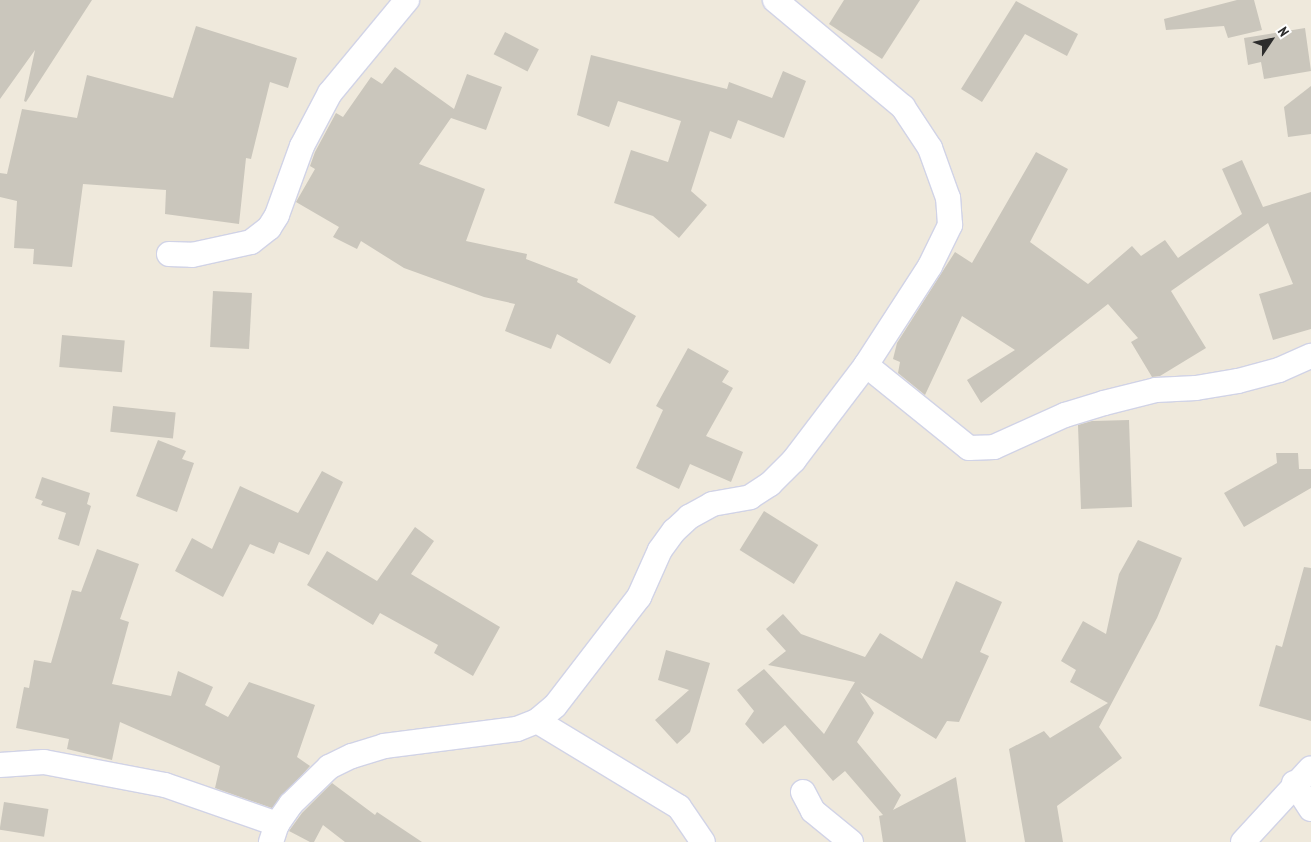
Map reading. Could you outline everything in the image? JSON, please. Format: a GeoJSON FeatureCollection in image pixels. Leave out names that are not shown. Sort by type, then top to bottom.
{"type":"FeatureCollection","features":[{"type":"Feature","properties":{"kind":"street"},"geometry":{"type":"LineString","coordinates":[[169,254],[192,255],[251,242],[269,228],[277,215],[302,146],[330,93],[407,0]]}},
{"type":"Feature","properties":{"kind":"street"},"geometry":{"type":"LineString","coordinates":[[0,765],[44,762],[165,785],[274,833],[291,804],[329,768],[352,756],[384,746],[517,729],[537,721],[555,706],[639,598],[660,550],[674,532],[689,517],[712,504],[750,497],[770,484],[794,460],[866,365],[930,266],[950,225],[948,198],[930,148],[903,107],[775,0]]}},
{"type":"Feature","properties":{"kind":"street"},"geometry":{"type":"LineString","coordinates":[[866,365],[969,448],[994,446],[1065,415],[1104,403],[1156,390],[1196,388],[1238,381],[1278,370],[1311,356]]}},
{"type":"Feature","properties":{"kind":"street"},"geometry":{"type":"LineString","coordinates":[[537,721],[679,807],[703,842]]}},
{"type":"Feature","properties":{"kind":"street"},"geometry":{"type":"LineString","coordinates":[[1303,775],[1311,809]]}},
{"type":"Feature","properties":{"kind":"street"},"geometry":{"type":"LineString","coordinates":[[1243,842],[1303,775]]}},
{"type":"Feature","properties":{"kind":"street"},"geometry":{"type":"LineString","coordinates":[[803,792],[813,812],[851,842]]}},
{"type":"Feature","properties":{"kind":"building"},"geometry":{"type":"Polygon","coordinates":[[[0,0],[92,0],[26,102],[24,101],[35,50],[0,99],[0,0]]]}},
{"type":"Feature","properties":{"kind":"building"},"geometry":{"type":"Polygon","coordinates":[[[844,0],[920,0],[882,59],[829,24],[844,0]]]}},
{"type":"Feature","properties":{"kind":"building"},"geometry":{"type":"Polygon","coordinates":[[[1237,0],[1254,0],[1262,30],[1228,38],[1224,26],[1166,30],[1164,19],[1237,0]]]}},
{"type":"Feature","properties":{"kind":"building"},"geometry":{"type":"Polygon","coordinates":[[[1016,1],[1078,34],[1067,56],[1025,34],[982,102],[961,89],[1016,1]]]}},
{"type":"Feature","properties":{"kind":"building"},"geometry":{"type":"Polygon","coordinates":[[[196,26],[297,58],[288,88],[270,82],[251,159],[246,158],[239,224],[165,214],[166,190],[83,184],[72,267],[33,264],[34,249],[14,248],[17,201],[0,197],[0,173],[7,174],[22,109],[77,118],[87,75],[173,98],[196,26]]]}},
{"type":"Feature","properties":{"kind":"building"},"geometry":{"type":"Polygon","coordinates":[[[1305,28],[1311,71],[1264,79],[1261,62],[1248,65],[1244,38],[1305,28]]]}},
{"type":"Feature","properties":{"kind":"building"},"geometry":{"type":"Polygon","coordinates":[[[505,32],[539,49],[528,72],[494,54],[505,32]]]}},
{"type":"Feature","properties":{"kind":"building"},"geometry":{"type":"Polygon","coordinates":[[[591,55],[727,89],[729,82],[772,98],[783,71],[806,81],[784,138],[738,120],[731,139],[710,131],[691,191],[707,205],[679,238],[653,216],[614,203],[631,150],[668,162],[681,121],[618,101],[609,127],[577,115],[591,55]]]}},
{"type":"Feature","properties":{"kind":"building"},"geometry":{"type":"Polygon","coordinates":[[[395,67],[454,109],[467,74],[502,87],[486,130],[451,118],[419,164],[485,189],[466,241],[527,254],[526,259],[578,279],[577,282],[636,316],[610,364],[557,334],[551,349],[505,331],[515,304],[484,297],[404,268],[361,241],[357,249],[333,237],[339,227],[296,202],[315,169],[310,166],[315,152],[336,113],[343,117],[371,77],[382,84],[395,67]]]}},
{"type":"Feature","properties":{"kind":"building"},"geometry":{"type":"Polygon","coordinates":[[[1311,86],[1311,134],[1288,137],[1284,107],[1311,86]]]}},
{"type":"Feature","properties":{"kind":"building"},"geometry":{"type":"Polygon","coordinates":[[[1036,152],[1068,169],[1030,242],[1088,284],[1132,246],[1141,256],[1165,240],[1178,258],[1242,214],[1222,169],[1242,160],[1263,207],[1311,192],[1311,329],[1273,340],[1259,294],[1293,284],[1268,223],[1171,291],[1206,348],[1160,376],[1152,377],[1131,342],[1138,338],[1108,304],[981,403],[967,380],[1015,350],[962,316],[925,395],[898,373],[900,362],[893,359],[897,343],[955,252],[972,263],[1036,152]]]}},
{"type":"Feature","properties":{"kind":"building"},"geometry":{"type":"Polygon","coordinates":[[[213,291],[252,293],[249,349],[210,347],[213,291]]]}},
{"type":"Feature","properties":{"kind":"building"},"geometry":{"type":"Polygon","coordinates":[[[62,335],[125,340],[122,372],[59,367],[62,335]]]}},
{"type":"Feature","properties":{"kind":"building"},"geometry":{"type":"Polygon","coordinates":[[[688,348],[729,371],[722,382],[733,388],[706,436],[743,452],[731,482],[690,464],[679,489],[636,468],[663,410],[656,406],[688,348]]]}},
{"type":"Feature","properties":{"kind":"building"},"geometry":{"type":"Polygon","coordinates":[[[113,406],[176,413],[173,438],[110,432],[113,406]]]}},
{"type":"Feature","properties":{"kind":"building"},"geometry":{"type":"Polygon","coordinates":[[[1129,420],[1132,507],[1081,509],[1078,425],[1092,421],[1129,420]]]}},
{"type":"Feature","properties":{"kind":"building"},"geometry":{"type":"Polygon","coordinates":[[[158,440],[186,451],[182,459],[194,463],[177,512],[136,496],[158,440]]]}},
{"type":"Feature","properties":{"kind":"building"},"geometry":{"type":"Polygon","coordinates":[[[1276,453],[1298,453],[1299,469],[1311,469],[1311,488],[1244,527],[1224,493],[1277,463],[1276,453]]]}},
{"type":"Feature","properties":{"kind":"building"},"geometry":{"type":"Polygon","coordinates":[[[322,471],[343,482],[309,555],[279,542],[274,554],[250,544],[223,597],[175,571],[192,538],[212,549],[240,486],[298,513],[322,471]]]}},
{"type":"Feature","properties":{"kind":"building"},"geometry":{"type":"Polygon","coordinates":[[[42,477],[90,493],[87,504],[91,506],[79,546],[58,539],[66,513],[41,505],[43,501],[35,498],[42,477]]]}},
{"type":"Feature","properties":{"kind":"building"},"geometry":{"type":"Polygon","coordinates":[[[764,511],[818,545],[794,584],[740,550],[764,511]]]}},
{"type":"Feature","properties":{"kind":"building"},"geometry":{"type":"Polygon","coordinates":[[[415,527],[434,541],[411,574],[500,627],[473,676],[434,653],[438,645],[380,613],[373,625],[307,585],[327,551],[377,581],[415,527]]]}},
{"type":"Feature","properties":{"kind":"building"},"geometry":{"type":"Polygon","coordinates":[[[1138,540],[1182,558],[1157,618],[1099,727],[1122,758],[1057,806],[1063,842],[1025,842],[1009,749],[1044,731],[1050,738],[1108,703],[1070,682],[1076,670],[1061,661],[1083,621],[1106,634],[1119,574],[1138,540]]]}},
{"type":"Feature","properties":{"kind":"building"},"geometry":{"type":"Polygon","coordinates":[[[97,549],[139,564],[120,619],[129,622],[112,684],[171,696],[178,671],[213,687],[205,705],[228,717],[249,682],[315,705],[297,757],[310,766],[272,808],[215,788],[220,766],[120,722],[112,760],[67,749],[69,739],[16,728],[24,687],[29,688],[34,660],[51,663],[72,590],[81,592],[97,549]]]}},
{"type":"Feature","properties":{"kind":"building"},"geometry":{"type":"Polygon","coordinates":[[[1304,567],[1311,568],[1311,721],[1259,706],[1276,645],[1282,647],[1304,567]]]}},
{"type":"Feature","properties":{"kind":"building"},"geometry":{"type":"Polygon","coordinates":[[[956,581],[1002,602],[980,652],[989,656],[959,722],[947,721],[936,739],[860,692],[874,713],[857,742],[901,795],[893,810],[956,777],[966,842],[883,842],[879,816],[883,815],[845,771],[833,781],[785,725],[763,744],[745,724],[754,711],[737,690],[764,669],[824,734],[855,682],[768,665],[786,651],[766,629],[783,614],[801,634],[865,657],[880,633],[922,659],[956,581]]]}},
{"type":"Feature","properties":{"kind":"building"},"geometry":{"type":"Polygon","coordinates":[[[666,650],[710,663],[690,732],[677,744],[655,720],[689,690],[658,680],[666,650]]]}},
{"type":"Feature","properties":{"kind":"building"},"geometry":{"type":"Polygon","coordinates":[[[332,783],[375,815],[377,812],[422,842],[345,842],[323,825],[314,842],[310,842],[289,831],[302,813],[332,783]]]}},
{"type":"Feature","properties":{"kind":"building"},"geometry":{"type":"Polygon","coordinates":[[[4,802],[48,809],[44,837],[0,830],[4,802]]]}}]}
